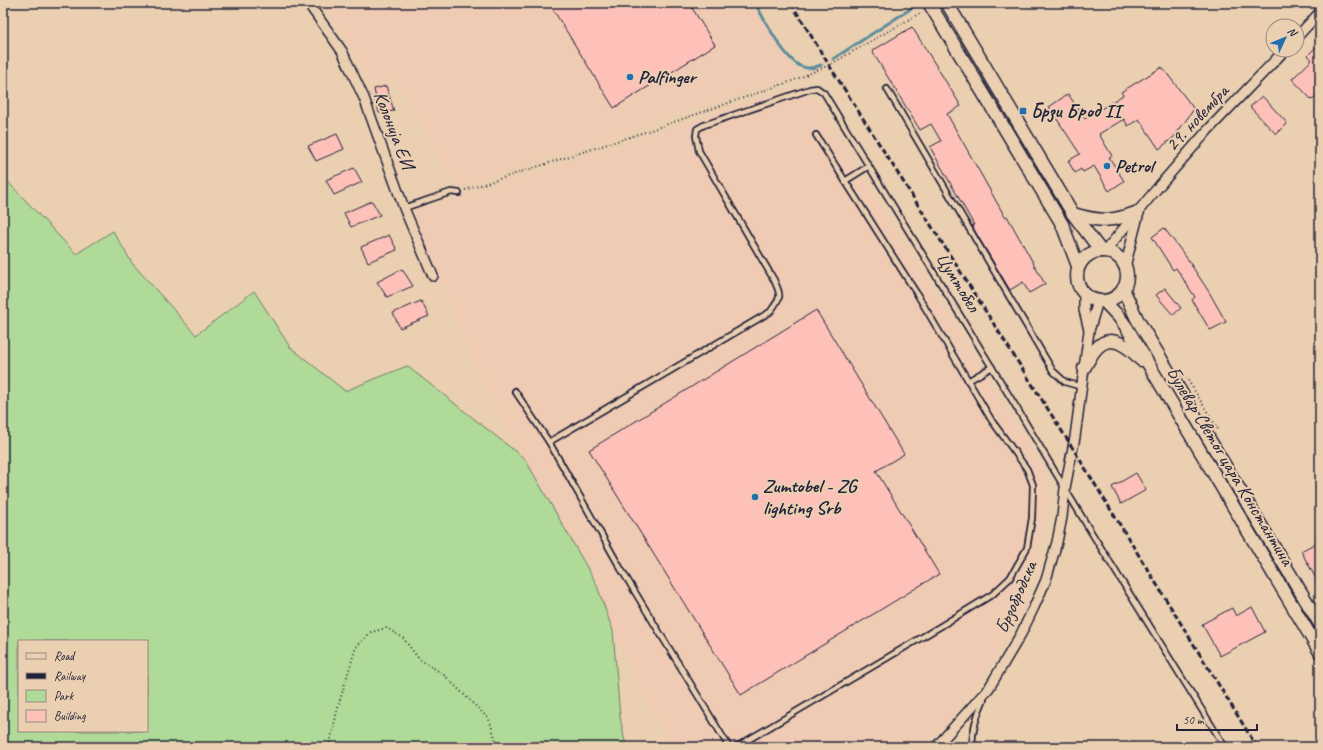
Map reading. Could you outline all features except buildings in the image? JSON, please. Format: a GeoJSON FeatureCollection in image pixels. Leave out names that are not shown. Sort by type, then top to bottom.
{"type":"FeatureCollection","features":[{"type":"Feature","properties":{"kind":"main road"},"geometry":{"type":"LineString","coordinates":[[947,3],[1073,214],[1103,251]]}},
{"type":"Feature","properties":{"kind":"main road"},"geometry":{"type":"LineString","coordinates":[[931,5],[1062,224],[1078,266]]}},
{"type":"Feature","properties":{"kind":"main road"},"geometry":{"type":"LineString","coordinates":[[1073,214],[1091,219],[1108,220],[1124,218],[1138,212]]}},
{"type":"Feature","properties":{"kind":"main road"},"geometry":{"type":"LineString","coordinates":[[1103,251],[1119,258],[1125,267],[1126,276],[1123,289],[1114,297],[1101,301],[1093,300],[1084,294],[1078,284],[1077,272],[1078,266],[1085,257],[1090,254],[1103,251]]}},
{"type":"Feature","properties":{"kind":"main road","name":"Булевар Светог цара Константина"},"geometry":{"type":"LineString","coordinates":[[1123,289],[1137,319],[1320,624]]}},
{"type":"Feature","properties":{"kind":"main road","name":"Булевар Светог цара Константина"},"geometry":{"type":"LineString","coordinates":[[1101,301],[1119,317],[1127,328],[1320,652]]}},
{"type":"Feature","properties":{"kind":"main road"},"geometry":{"type":"LineString","coordinates":[[1084,368],[1097,348],[1105,342],[1118,342],[1132,350],[1154,372]]}},
{"type":"Feature","properties":{"kind":"street","name":"Колонија ЕИ"},"geometry":{"type":"LineString","coordinates":[[308,3],[342,51],[364,98],[404,208],[433,276]]}},
{"type":"Feature","properties":{"kind":"street"},"geometry":{"type":"LineString","coordinates":[[1305,28],[1320,12]]}},
{"type":"Feature","properties":{"kind":"street","name":"29. новембра"},"geometry":{"type":"LineString","coordinates":[[1103,251],[1208,130],[1277,58]]}},
{"type":"Feature","properties":{"kind":"street","name":"29. новембра"},"geometry":{"type":"LineString","coordinates":[[1125,267],[1138,212]]}},
{"type":"Feature","properties":{"kind":"street"},"geometry":{"type":"LineString","coordinates":[[1084,294],[1084,310],[1089,331]]}},
{"type":"Feature","properties":{"kind":"street"},"geometry":{"type":"LineString","coordinates":[[1089,331],[1101,301]]}},
{"type":"Feature","properties":{"kind":"street","name":"Брзобродска"},"geometry":{"type":"LineString","coordinates":[[936,747],[989,688],[1031,614],[1046,580],[1060,529],[1065,488],[1075,437],[1089,331]]}},
{"type":"Feature","properties":{"kind":"lane","name":"Цумтобел"},"geometry":{"type":"LineString","coordinates":[[549,442],[770,312],[778,301],[780,293],[774,280],[699,151],[696,136],[697,129],[704,125],[810,88],[817,88],[824,92],[1224,747]]}},
{"type":"Feature","properties":{"kind":"lane","name":"Цумтобел"},"geometry":{"type":"LineString","coordinates":[[887,89],[1053,372],[1065,382],[1082,387]]}},
{"type":"Feature","properties":{"kind":"lane"},"geometry":{"type":"LineString","coordinates":[[736,747],[993,594],[1010,578],[1027,548],[1032,518],[1033,485],[1027,469],[992,421],[917,294],[816,135]]}},
{"type":"Feature","properties":{"kind":"lane"},"geometry":{"type":"LineString","coordinates":[[845,181],[869,166]]}},
{"type":"Feature","properties":{"kind":"lane"},"geometry":{"type":"LineString","coordinates":[[404,208],[446,193],[459,192]]}},
{"type":"Feature","properties":{"kind":"lane"},"geometry":{"type":"LineString","coordinates":[[968,381],[992,367]]}},
{"type":"Feature","properties":{"kind":"lane"},"geometry":{"type":"LineString","coordinates":[[515,390],[549,442],[621,569],[730,747]]}},
{"type":"Feature","properties":{"kind":"lane"},"geometry":{"type":"LineString","coordinates":[[972,747],[973,728],[989,688]]}},
{"type":"Feature","properties":{"kind":"path"},"geometry":{"type":"LineString","coordinates":[[459,192],[645,132],[792,81],[829,65],[931,5]]}},
{"type":"Feature","properties":{"kind":"path"},"geometry":{"type":"LineString","coordinates":[[329,747],[339,703],[356,646],[371,632],[387,628],[403,638],[419,658],[444,674],[489,719],[498,747]]}},
{"type":"Feature","properties":{"kind":"shaded area"},"geometry":{"type":"Polygon","coordinates":[[[322,3],[752,3],[798,74],[458,188],[394,76],[371,86],[346,37],[322,3]]]}},
{"type":"Feature","properties":{"kind":"shaded area"},"geometry":{"type":"Polygon","coordinates":[[[805,84],[1021,432],[1039,458],[1046,472],[1049,490],[1048,510],[1025,602],[992,663],[946,724],[923,747],[671,747],[470,355],[412,210],[463,196],[805,84]]]}},
{"type":"Feature","properties":{"kind":"green space"},"geometry":{"type":"Polygon","coordinates":[[[3,174],[9,183],[76,254],[113,231],[132,263],[196,335],[254,291],[290,347],[345,391],[407,366],[525,459],[596,583],[613,631],[620,717],[626,747],[3,747],[3,174]]]}},
{"type":"Feature","properties":{"kind":"waterway"},"geometry":{"type":"LineString","coordinates":[[755,3],[775,38],[794,62],[805,68],[821,65]]}},
{"type":"Feature","properties":{"kind":"waterway"},"geometry":{"type":"LineString","coordinates":[[833,59],[915,6]]}},
{"type":"Feature","properties":{"kind":"railway"},"geometry":{"type":"LineString","coordinates":[[791,3],[1072,447],[1257,747]]}},
{"type":"Feature","properties":{"kind":"place","name":"Palfinger"},"geometry":{"type":"Point","coordinates":[630,77]}},
{"type":"Feature","properties":{"kind":"place","name":"Брзи Брод II"},"geometry":{"type":"Point","coordinates":[1023,111]}},
{"type":"Feature","properties":{"kind":"place","name":"Petrol"},"geometry":{"type":"Point","coordinates":[1107,166]}},
{"type":"Feature","properties":{"kind":"place","name":"Zumtobel - ZG lighting Srb"},"geometry":{"type":"Point","coordinates":[755,497]}}]}
